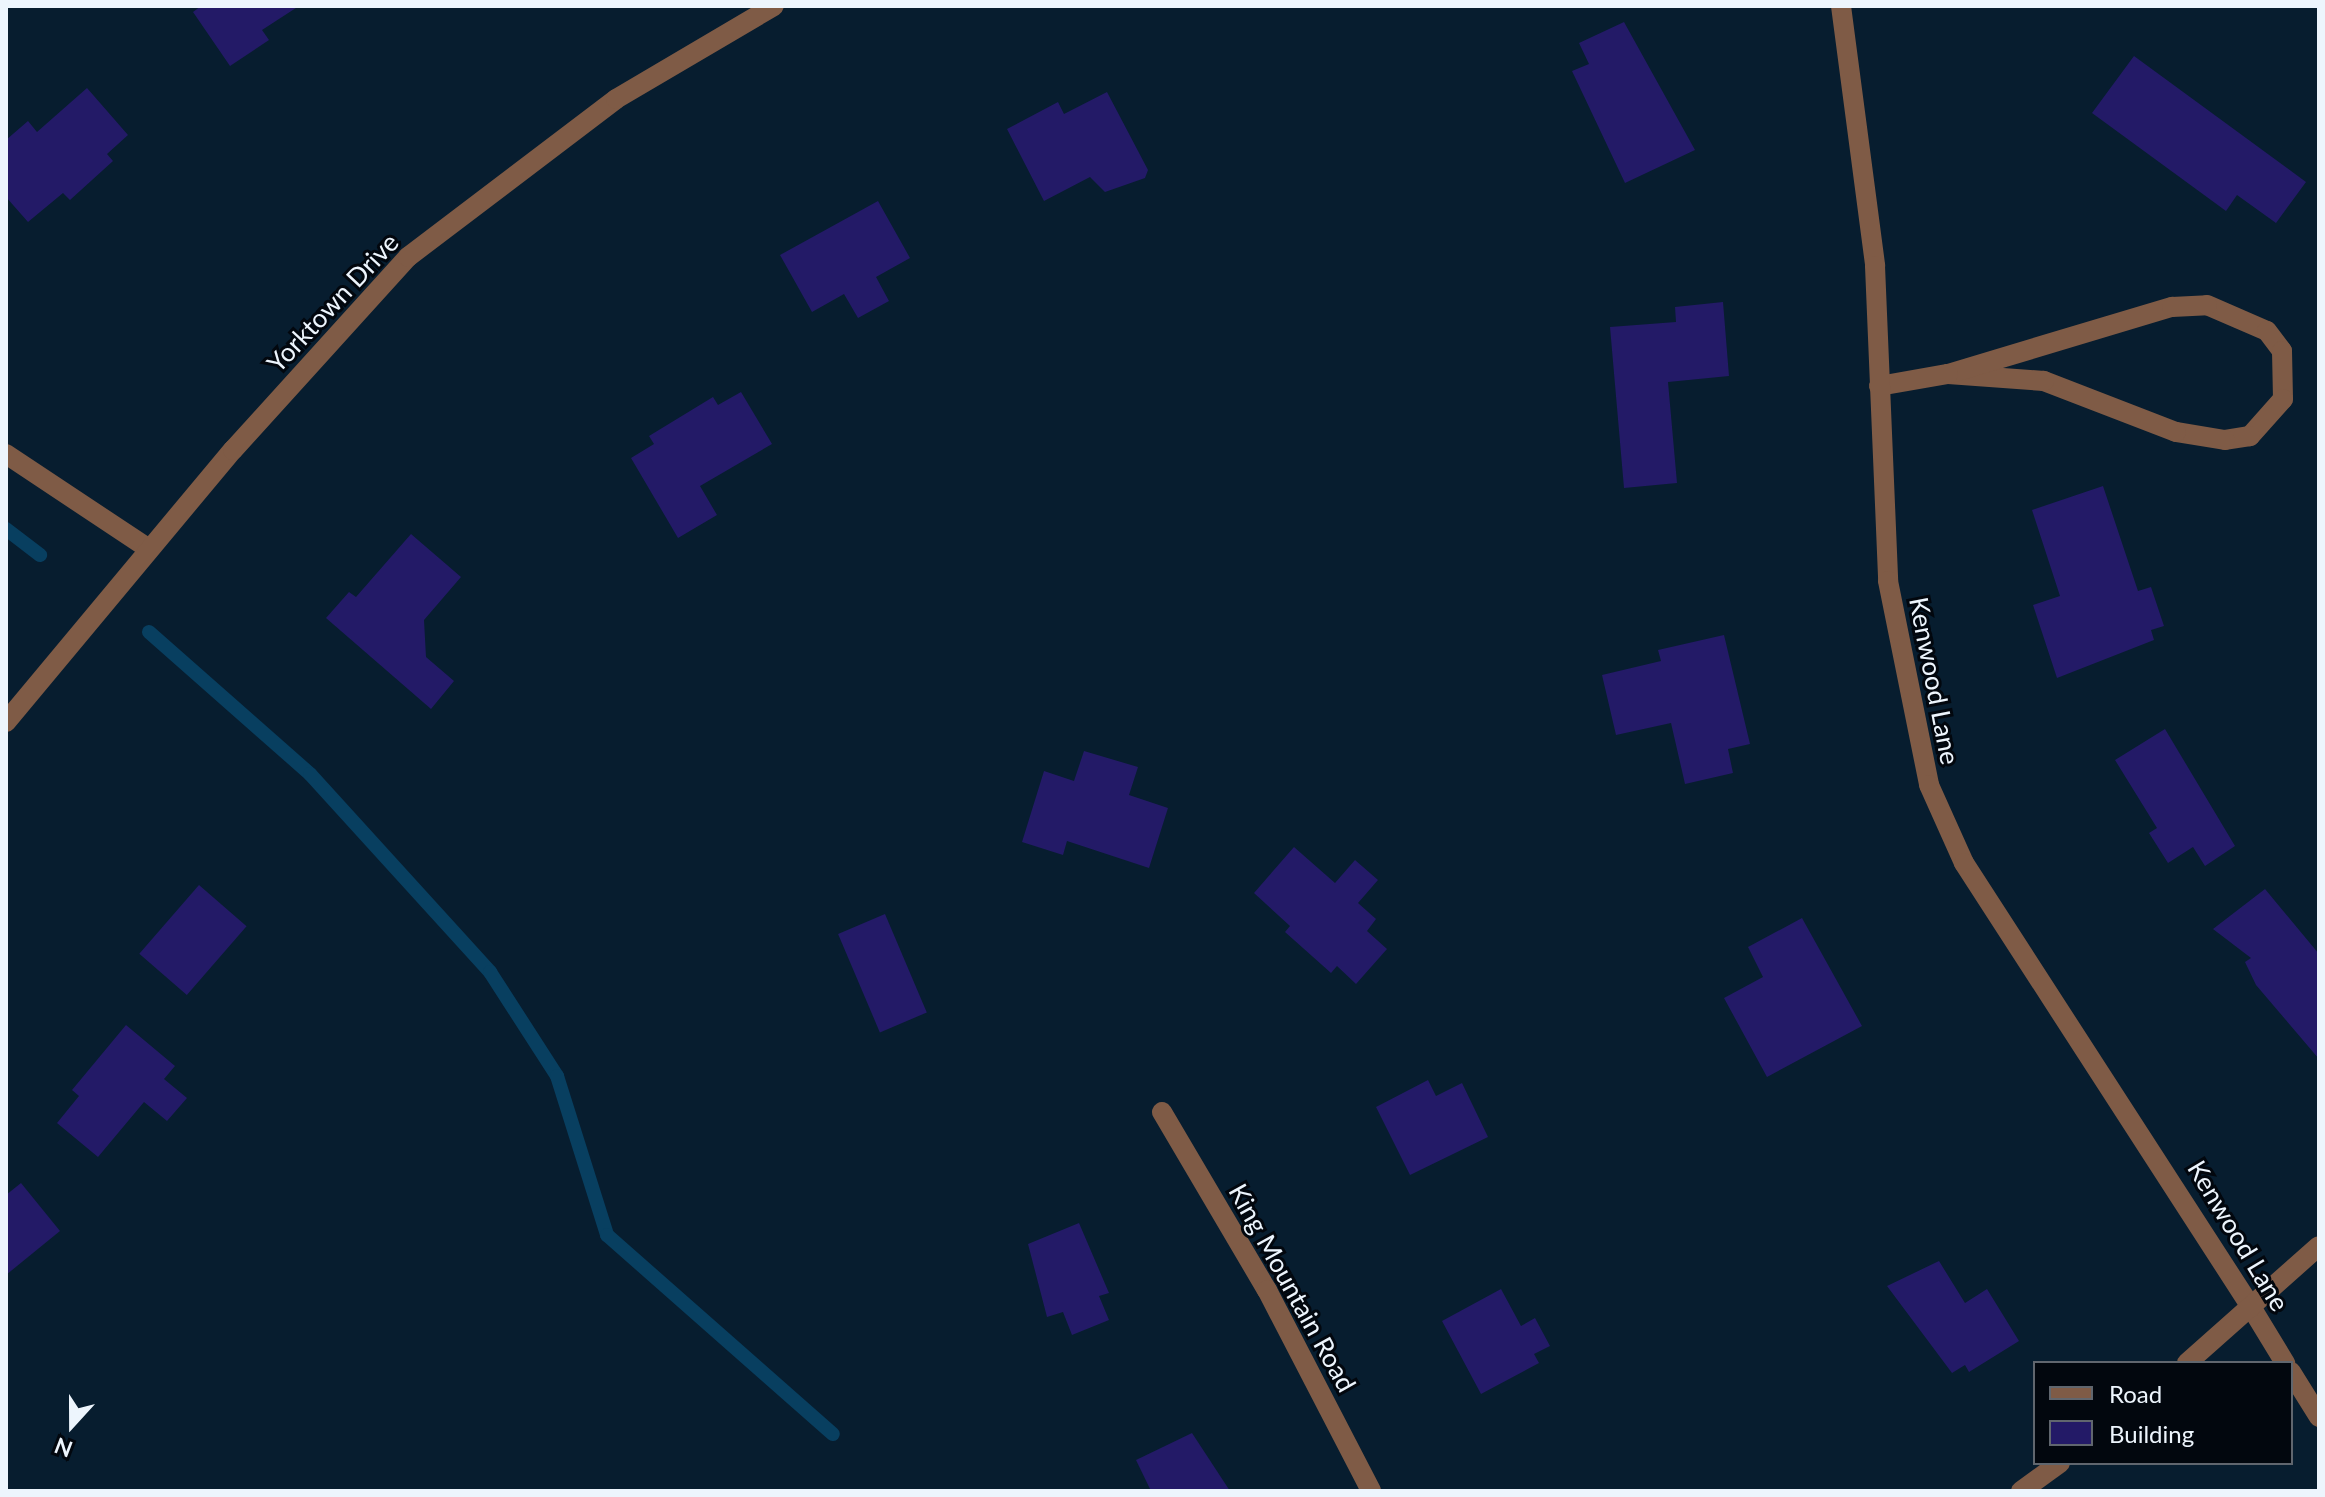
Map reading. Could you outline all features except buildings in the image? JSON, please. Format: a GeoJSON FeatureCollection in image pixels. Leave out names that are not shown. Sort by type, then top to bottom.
{"type":"FeatureCollection","features":[{"type":"Feature","properties":{"kind":"street","name":"Yorktown Drive"},"geometry":{"type":"LineString","coordinates":[[6,722],[149,549],[408,257],[604,107],[774,6]]}},
{"type":"Feature","properties":{"kind":"street","name":"Kenwood Lane"},"geometry":{"type":"LineString","coordinates":[[1841,6],[1873,251],[1888,581],[1929,785],[1964,863],[2284,1361]]}},
{"type":"Feature","properties":{"kind":"street"},"geometry":{"type":"LineString","coordinates":[[1879,386],[1948,374],[2172,307],[2207,305],[2267,331],[2282,351],[2287,374],[2271,421],[2225,440],[2176,432],[2044,381],[1948,374]]}},
{"type":"Feature","properties":{"kind":"street"},"geometry":{"type":"LineString","coordinates":[[6,454],[149,549]]}},
{"type":"Feature","properties":{"kind":"street","name":"King Mountain Road"},"geometry":{"type":"LineString","coordinates":[[1162,1112],[1267,1290],[1371,1491]]}},
{"type":"Feature","properties":{"kind":"street"},"geometry":{"type":"LineString","coordinates":[[2189,1361],[2319,1246]]}},
{"type":"Feature","properties":{"kind":"street"},"geometry":{"type":"LineString","coordinates":[[2293,1375],[2319,1417]]}},
{"type":"Feature","properties":{"kind":"street"},"geometry":{"type":"LineString","coordinates":[[2021,1491],[2057,1465]]}},
{"type":"Feature","properties":{"kind":"waterway"},"geometry":{"type":"LineString","coordinates":[[6,529],[40,555]]}},
{"type":"Feature","properties":{"kind":"waterway"},"geometry":{"type":"LineString","coordinates":[[149,632],[310,774],[490,972],[557,1076],[607,1235],[833,1434]]}}]}
